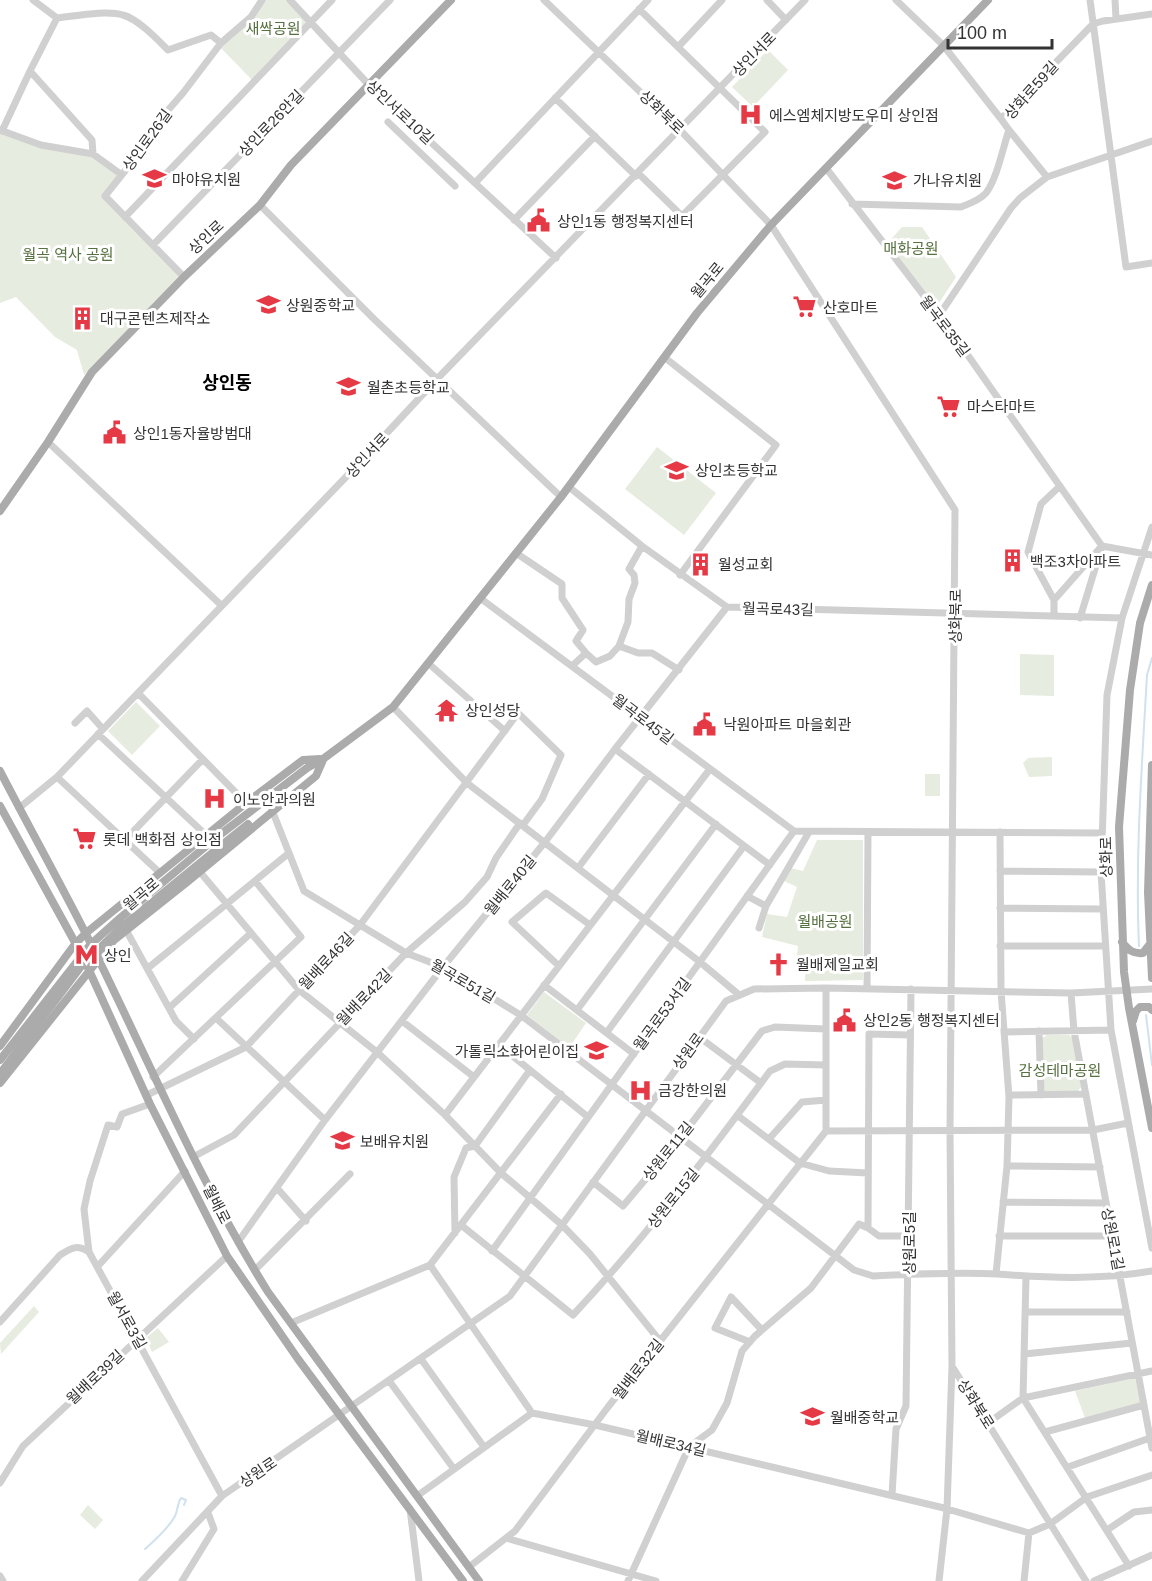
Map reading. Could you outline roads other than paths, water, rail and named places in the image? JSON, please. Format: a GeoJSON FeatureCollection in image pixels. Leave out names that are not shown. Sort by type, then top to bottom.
{"type":"FeatureCollection","features":[{"type":"Feature","properties":{"kind":"main road","name":"상인로"},"geometry":{"type":"LineString","coordinates":[[0,511],[48,442],[92,372],[184,277],[260,205],[291,165],[451,0]]}},
{"type":"Feature","properties":{"kind":"main road","name":"월곡로"},"geometry":{"type":"LineString","coordinates":[[0,1060],[90,945],[120,918],[393,707],[569,487],[697,313],[771,225],[988,0]]}},
{"type":"Feature","properties":{"kind":"main road","name":"상화로"},"geometry":{"type":"LineString","coordinates":[[1152,585],[1140,623],[1130,690],[1119,827],[1122,942],[1126,990],[1152,1128]]}},
{"type":"Feature","properties":{"kind":"main road"},"geometry":{"type":"LineString","coordinates":[[0,1046],[75,944],[86,933],[246,802],[303,760],[323,759],[316,776],[114,940],[0,1083]]}},
{"type":"Feature","properties":{"kind":"main road"},"geometry":{"type":"LineString","coordinates":[[1152,765],[1148,892],[1152,978]]}},
{"type":"Feature","properties":{"kind":"main road","name":"월배로"},"geometry":{"type":"LineString","coordinates":[[0,771],[86,933],[153,1077],[238,1242],[291,1323],[479,1581]]}},
{"type":"Feature","properties":{"kind":"main road","name":"월배로"},"geometry":{"type":"LineString","coordinates":[[0,806],[75,944],[227,1256],[281,1336],[463,1581]]}},
{"type":"Feature","properties":{"kind":"main road","name":"월곡로"},"geometry":{"type":"LineString","coordinates":[[0,1074],[90,958],[220,841]]}},
{"type":"Feature","properties":{"kind":"main road"},"geometry":{"type":"LineString","coordinates":[[1122,942],[1135,954],[1143,953],[1150,944]]}},
{"type":"Feature","properties":{"kind":"main road"},"geometry":{"type":"LineString","coordinates":[[1132,1025],[1136,1011],[1140,1007],[1149,1007],[1152,1010]]}},
{"type":"Feature","properties":{"kind":"street"},"geometry":{"type":"LineString","coordinates":[[33,0],[57,18],[101,14],[124,15],[149,31],[168,50],[211,35],[221,43]]}},
{"type":"Feature","properties":{"kind":"street","name":"상인로26길"},"geometry":{"type":"LineString","coordinates":[[184,277],[105,196],[160,127],[156,124],[221,43],[251,17],[262,0]]}},
{"type":"Feature","properties":{"kind":"street","name":"상인서로10길"},"geometry":{"type":"LineString","coordinates":[[291,0],[369,85],[556,258]]}},
{"type":"Feature","properties":{"kind":"street"},"geometry":{"type":"LineString","coordinates":[[125,217],[332,0]]}},
{"type":"Feature","properties":{"kind":"street","name":"상인로26안길"},"geometry":{"type":"LineString","coordinates":[[153,245],[390,0]]}},
{"type":"Feature","properties":{"kind":"street","name":"상화북로"},"geometry":{"type":"LineString","coordinates":[[544,0],[680,130],[771,225],[955,510],[950,1131],[952,1366],[1086,1581]]}},
{"type":"Feature","properties":{"kind":"street"},"geometry":{"type":"LineString","coordinates":[[475,183],[648,0]]}},
{"type":"Feature","properties":{"kind":"street"},"geometry":{"type":"LineString","coordinates":[[678,47],[722,0]]}},
{"type":"Feature","properties":{"kind":"street","name":"상인서로"},"geometry":{"type":"LineString","coordinates":[[767,0],[786,20]]}},
{"type":"Feature","properties":{"kind":"street","name":"상인서로"},"geometry":{"type":"LineString","coordinates":[[19,808],[57,777],[101,732],[437,379],[805,0]]}},
{"type":"Feature","properties":{"kind":"street"},"geometry":{"type":"LineString","coordinates":[[896,0],[943,45],[1001,119]]}},
{"type":"Feature","properties":{"kind":"street"},"geometry":{"type":"LineString","coordinates":[[1090,0],[1126,267],[1152,263]]}},
{"type":"Feature","properties":{"kind":"street"},"geometry":{"type":"LineString","coordinates":[[1114,0],[1116,18]]}},
{"type":"Feature","properties":{"kind":"street","name":"상인서로"},"geometry":{"type":"LineString","coordinates":[[639,9],[721,88]]}},
{"type":"Feature","properties":{"kind":"street"},"geometry":{"type":"LineString","coordinates":[[1093,24],[1116,18],[1152,14]]}},
{"type":"Feature","properties":{"kind":"street"},"geometry":{"type":"LineString","coordinates":[[57,18],[1,130],[41,145],[93,154],[122,175]]}},
{"type":"Feature","properties":{"kind":"street","name":"상화로59길"},"geometry":{"type":"LineString","coordinates":[[852,204],[961,207],[986,193],[1009,130],[1001,119],[1093,24]]}},
{"type":"Feature","properties":{"kind":"street"},"geometry":{"type":"LineString","coordinates":[[30,70],[92,140],[93,154]]}},
{"type":"Feature","properties":{"kind":"street"},"geometry":{"type":"LineString","coordinates":[[555,98],[682,216],[765,132],[721,88]]}},
{"type":"Feature","properties":{"kind":"street"},"geometry":{"type":"LineString","coordinates":[[388,122],[455,186]]}},
{"type":"Feature","properties":{"kind":"street"},"geometry":{"type":"LineString","coordinates":[[1009,130],[1047,177]]}},
{"type":"Feature","properties":{"kind":"street"},"geometry":{"type":"LineString","coordinates":[[514,220],[595,136]]}},
{"type":"Feature","properties":{"kind":"street"},"geometry":{"type":"LineString","coordinates":[[938,317],[1020,198],[1047,177],[1152,141]]}},
{"type":"Feature","properties":{"kind":"street","name":"월곡로35길"},"geometry":{"type":"LineString","coordinates":[[826,168],[938,317],[948,327],[1102,546]]}},
{"type":"Feature","properties":{"kind":"street"},"geometry":{"type":"LineString","coordinates":[[260,205],[374,319],[561,497]]}},
{"type":"Feature","properties":{"kind":"street"},"geometry":{"type":"LineString","coordinates":[[664,357],[776,444],[680,575]]}},
{"type":"Feature","properties":{"kind":"street"},"geometry":{"type":"LineString","coordinates":[[48,442],[221,605]]}},
{"type":"Feature","properties":{"kind":"street"},"geometry":{"type":"LineString","coordinates":[[1054,616],[1054,600],[1028,552],[1041,504],[1060,486]]}},
{"type":"Feature","properties":{"kind":"street","name":"월곡로43길"},"geometry":{"type":"LineString","coordinates":[[569,487],[680,575],[728,608],[1122,618]]}},
{"type":"Feature","properties":{"kind":"street"},"geometry":{"type":"LineString","coordinates":[[1152,527],[1122,618],[1107,695],[1101,833],[1102,909],[1111,1030],[1152,1248]]}},
{"type":"Feature","properties":{"kind":"street"},"geometry":{"type":"LineString","coordinates":[[516,553],[562,584],[562,598],[583,630],[576,641],[596,662],[610,656],[619,646],[628,622],[629,599],[634,584],[634,575],[629,569],[642,546]]}},
{"type":"Feature","properties":{"kind":"street"},"geometry":{"type":"LineString","coordinates":[[1054,600],[1102,546]]}},
{"type":"Feature","properties":{"kind":"street"},"geometry":{"type":"LineString","coordinates":[[1102,546],[1152,555]]}},
{"type":"Feature","properties":{"kind":"street"},"geometry":{"type":"LineString","coordinates":[[1080,618],[1102,546]]}},
{"type":"Feature","properties":{"kind":"street","name":"월곡로45길"},"geometry":{"type":"LineString","coordinates":[[480,598],[794,831]]}},
{"type":"Feature","properties":{"kind":"street","name":"월배로40길"},"geometry":{"type":"LineString","coordinates":[[238,1242],[325,1120],[402,1020],[728,608]]}},
{"type":"Feature","properties":{"kind":"street"},"geometry":{"type":"LineString","coordinates":[[619,646],[638,653],[652,653],[679,670]]}},
{"type":"Feature","properties":{"kind":"street"},"geometry":{"type":"LineString","coordinates":[[572,666],[586,653]]}},
{"type":"Feature","properties":{"kind":"street"},"geometry":{"type":"LineString","coordinates":[[428,663],[505,731]]}},
{"type":"Feature","properties":{"kind":"street"},"geometry":{"type":"LineString","coordinates":[[138,693],[246,802]]}},
{"type":"Feature","properties":{"kind":"street"},"geometry":{"type":"LineString","coordinates":[[393,707],[467,783],[700,962],[738,994],[754,989],[826,988],[1071,993],[1152,989]]}},
{"type":"Feature","properties":{"kind":"street"},"geometry":{"type":"LineString","coordinates":[[75,723],[87,711],[101,732],[206,835]]}},
{"type":"Feature","properties":{"kind":"street","name":"월배로46길"},"geometry":{"type":"LineString","coordinates":[[89,1252],[84,1209],[90,1181],[108,1125],[117,1127],[122,1114],[149,1099],[160,1089],[246,1047],[360,925],[518,713]]}},
{"type":"Feature","properties":{"kind":"street","name":"월배로42길"},"geometry":{"type":"LineString","coordinates":[[193,1157],[234,1135],[406,953],[465,902],[487,877],[495,858],[542,799],[561,755],[518,713]]}},
{"type":"Feature","properties":{"kind":"street"},"geometry":{"type":"LineString","coordinates":[[615,749],[770,865]]}},
{"type":"Feature","properties":{"kind":"street"},"geometry":{"type":"LineString","coordinates":[[125,840],[203,759]]}},
{"type":"Feature","properties":{"kind":"street"},"geometry":{"type":"LineString","coordinates":[[445,1115],[710,769]]}},
{"type":"Feature","properties":{"kind":"street"},"geometry":{"type":"LineString","coordinates":[[578,868],[649,774]]}},
{"type":"Feature","properties":{"kind":"street","name":"월곡로"},"geometry":{"type":"LineString","coordinates":[[57,777],[160,873]]}},
{"type":"Feature","properties":{"kind":"street","name":"월곡로51길"},"geometry":{"type":"LineString","coordinates":[[272,810],[304,891],[406,953],[443,967],[522,1016],[854,1270],[873,1276],[996,1274],[1026,1277],[1120,1277],[1152,1271]]}},
{"type":"Feature","properties":{"kind":"street"},"geometry":{"type":"LineString","coordinates":[[577,1010],[716,824]]}},
{"type":"Feature","properties":{"kind":"street"},"geometry":{"type":"LineString","coordinates":[[794,831],[1101,833]]}},
{"type":"Feature","properties":{"kind":"street","name":"월곡로53서길"},"geometry":{"type":"LineString","coordinates":[[492,1251],[794,831]]}},
{"type":"Feature","properties":{"kind":"street"},"geometry":{"type":"LineString","coordinates":[[759,928],[766,906],[809,832]]}},
{"type":"Feature","properties":{"kind":"street"},"geometry":{"type":"LineString","coordinates":[[867,989],[868,832]]}},
{"type":"Feature","properties":{"kind":"street"},"geometry":{"type":"LineString","coordinates":[[996,1274],[1007,1166],[1009,1095],[1001,991],[1000,832]]}},
{"type":"Feature","properties":{"kind":"street"},"geometry":{"type":"LineString","coordinates":[[607,1032],[744,846]]}},
{"type":"Feature","properties":{"kind":"street"},"geometry":{"type":"LineString","coordinates":[[148,968],[289,853]]}},
{"type":"Feature","properties":{"kind":"street"},"geometry":{"type":"LineString","coordinates":[[1000,871],[1101,872]]}},
{"type":"Feature","properties":{"kind":"street"},"geometry":{"type":"LineString","coordinates":[[200,872],[299,990],[378,1053],[445,1115],[501,1173],[562,1225],[590,1254],[660,1341]]}},
{"type":"Feature","properties":{"kind":"street"},"geometry":{"type":"LineString","coordinates":[[153,1077],[301,938],[255,881]]}},
{"type":"Feature","properties":{"kind":"street"},"geometry":{"type":"LineString","coordinates":[[559,966],[512,922],[546,893],[590,925]]}},
{"type":"Feature","properties":{"kind":"street"},"geometry":{"type":"LineString","coordinates":[[747,896],[766,906]]}},
{"type":"Feature","properties":{"kind":"street"},"geometry":{"type":"LineString","coordinates":[[1000,908],[1102,909]]}},
{"type":"Feature","properties":{"kind":"street","name":"월곡로"},"geometry":{"type":"LineString","coordinates":[[126,930],[176,1021],[194,1039]]}},
{"type":"Feature","properties":{"kind":"street"},"geometry":{"type":"LineString","coordinates":[[170,1008],[252,933]]}},
{"type":"Feature","properties":{"kind":"street"},"geometry":{"type":"LineString","coordinates":[[1000,946],[1105,946]]}},
{"type":"Feature","properties":{"kind":"street"},"geometry":{"type":"LineString","coordinates":[[544,985],[634,1054]]}},
{"type":"Feature","properties":{"kind":"street"},"geometry":{"type":"LineString","coordinates":[[826,988],[826,1131],[1093,1130],[1128,1122]]}},
{"type":"Feature","properties":{"kind":"street","name":"상원로5길"},"geometry":{"type":"LineString","coordinates":[[892,1495],[896,1429],[906,1406],[911,989]]}},
{"type":"Feature","properties":{"kind":"street","name":"상원로1길"},"geometry":{"type":"LineString","coordinates":[[1071,993],[1074,1031],[1152,1448]]}},
{"type":"Feature","properties":{"kind":"street","name":"상원로"},"geometry":{"type":"LineString","coordinates":[[142,1581],[222,1496],[390,1382],[510,1296],[726,1001],[738,994]]}},
{"type":"Feature","properties":{"kind":"street"},"geometry":{"type":"LineString","coordinates":[[216,1018],[325,1120]]}},
{"type":"Feature","properties":{"kind":"street"},"geometry":{"type":"LineString","coordinates":[[402,1020],[474,1077]]}},
{"type":"Feature","properties":{"kind":"street","name":"상원로11길"},"geometry":{"type":"LineString","coordinates":[[593,1182],[623,1206],[681,1137],[762,1031],[775,1027],[826,1029]]}},
{"type":"Feature","properties":{"kind":"street"},"geometry":{"type":"LineString","coordinates":[[1004,1032],[1111,1030]]}},
{"type":"Feature","properties":{"kind":"street"},"geometry":{"type":"LineString","coordinates":[[1039,1031],[1041,1095]]}},
{"type":"Feature","properties":{"kind":"street"},"geometry":{"type":"LineString","coordinates":[[868,1228],[869,1034],[910,1035]]}},
{"type":"Feature","properties":{"kind":"street"},"geometry":{"type":"LineString","coordinates":[[699,1037],[760,1083]]}},
{"type":"Feature","properties":{"kind":"street"},"geometry":{"type":"LineString","coordinates":[[499,1045],[588,1117]]}},
{"type":"Feature","properties":{"kind":"street","name":"상원로15길"},"geometry":{"type":"LineString","coordinates":[[524,1277],[573,1315],[609,1277],[706,1157],[770,1071],[785,1064],[826,1065]]}},
{"type":"Feature","properties":{"kind":"street"},"geometry":{"type":"LineString","coordinates":[[455,1233],[454,1177],[466,1148],[475,1146],[531,1070]]}},
{"type":"Feature","properties":{"kind":"street"},"geometry":{"type":"LineString","coordinates":[[291,1323],[430,1265],[561,1094]]}},
{"type":"Feature","properties":{"kind":"street"},"geometry":{"type":"LineString","coordinates":[[1009,1095],[1086,1094]]}},
{"type":"Feature","properties":{"kind":"street"},"geometry":{"type":"LineString","coordinates":[[769,1139],[802,1102],[826,1100]]}},
{"type":"Feature","properties":{"kind":"street"},"geometry":{"type":"LineString","coordinates":[[737,1115],[800,1163],[829,1171],[868,1173]]}},
{"type":"Feature","properties":{"kind":"street","name":"월배로32길"},"geometry":{"type":"LineString","coordinates":[[469,1567],[515,1531],[767,1203],[826,1131]]}},
{"type":"Feature","properties":{"kind":"street"},"geometry":{"type":"LineString","coordinates":[[1007,1166],[1100,1167]]}},
{"type":"Feature","properties":{"kind":"street"},"geometry":{"type":"LineString","coordinates":[[98,1266],[185,1171]]}},
{"type":"Feature","properties":{"kind":"street"},"geometry":{"type":"LineString","coordinates":[[255,1270],[350,1174]]}},
{"type":"Feature","properties":{"kind":"street"},"geometry":{"type":"LineString","coordinates":[[277,1188],[306,1221]]}},
{"type":"Feature","properties":{"kind":"street"},"geometry":{"type":"LineString","coordinates":[[1003,1202],[1106,1203]]}},
{"type":"Feature","properties":{"kind":"street"},"geometry":{"type":"LineString","coordinates":[[629,1577],[689,1447],[712,1430],[727,1403],[742,1351],[762,1330],[811,1288],[859,1224],[879,1236],[909,1236]]}},
{"type":"Feature","properties":{"kind":"street"},"geometry":{"type":"LineString","coordinates":[[461,1225],[524,1277]]}},
{"type":"Feature","properties":{"kind":"street"},"geometry":{"type":"LineString","coordinates":[[999,1236],[1113,1236]]}},
{"type":"Feature","properties":{"kind":"street"},"geometry":{"type":"LineString","coordinates":[[0,1322],[60,1255],[72,1247],[82,1247],[89,1252]]}},
{"type":"Feature","properties":{"kind":"street","name":"월서로3길"},"geometry":{"type":"LineString","coordinates":[[89,1252],[222,1496]]}},
{"type":"Feature","properties":{"kind":"street","name":"월배로39길"},"geometry":{"type":"LineString","coordinates":[[0,1483],[22,1446],[227,1256]]}},
{"type":"Feature","properties":{"kind":"street"},"geometry":{"type":"LineString","coordinates":[[417,1496],[532,1413],[430,1265]]}},
{"type":"Feature","properties":{"kind":"street"},"geometry":{"type":"LineString","coordinates":[[1026,1277],[1023,1398],[1129,1566]]}},
{"type":"Feature","properties":{"kind":"street"},"geometry":{"type":"LineString","coordinates":[[750,1342],[716,1328],[731,1297],[762,1330]]}},
{"type":"Feature","properties":{"kind":"street"},"geometry":{"type":"LineString","coordinates":[[1026,1312],[1127,1312]]}},
{"type":"Feature","properties":{"kind":"street"},"geometry":{"type":"LineString","coordinates":[[1024,1354],[1132,1343]]}},
{"type":"Feature","properties":{"kind":"street"},"geometry":{"type":"LineString","coordinates":[[421,1359],[484,1448]]}},
{"type":"Feature","properties":{"kind":"street"},"geometry":{"type":"LineString","coordinates":[[939,1581],[947,1509],[952,1366]]}},
{"type":"Feature","properties":{"kind":"street"},"geometry":{"type":"LineString","coordinates":[[988,1423],[1023,1398],[1152,1371]]}},
{"type":"Feature","properties":{"kind":"street"},"geometry":{"type":"LineString","coordinates":[[390,1382],[454,1469]]}},
{"type":"Feature","properties":{"kind":"street"},"geometry":{"type":"LineString","coordinates":[[1045,1432],[1144,1405]]}},
{"type":"Feature","properties":{"kind":"street","name":"월배로34길"},"geometry":{"type":"LineString","coordinates":[[532,1413],[595,1425],[892,1495],[1029,1533]]}},
{"type":"Feature","properties":{"kind":"street"},"geometry":{"type":"LineString","coordinates":[[1068,1467],[1150,1438]]}},
{"type":"Feature","properties":{"kind":"street"},"geometry":{"type":"LineString","coordinates":[[1024,1581],[1029,1533],[1050,1524],[1087,1497],[1152,1474]]}},
{"type":"Feature","properties":{"kind":"street"},"geometry":{"type":"LineString","coordinates":[[410,1508],[419,1581]]}},
{"type":"Feature","properties":{"kind":"street"},"geometry":{"type":"LineString","coordinates":[[1107,1530],[1134,1512],[1152,1510]]}},
{"type":"Feature","properties":{"kind":"street"},"geometry":{"type":"LineString","coordinates":[[182,1581],[214,1529],[208,1513]]}},
{"type":"Feature","properties":{"kind":"street"},"geometry":{"type":"LineString","coordinates":[[506,1538],[629,1577],[656,1581]]}},
{"type":"Feature","properties":{"kind":"street"},"geometry":{"type":"LineString","coordinates":[[1094,1581],[1152,1556]]}},
{"type":"Feature","properties":{"kind":"street"},"geometry":{"type":"LineString","coordinates":[[0,1576],[3,1581]]}},
{"type":"Feature","properties":{"kind":"waterway"},"geometry":{"type":"LineString","coordinates":[[1139,946],[1140,810],[1147,675],[1152,658]]}},
{"type":"Feature","properties":{"kind":"waterway"},"geometry":{"type":"LineString","coordinates":[[1146,1015],[1152,1065]]}},
{"type":"Feature","properties":{"kind":"waterway"},"geometry":{"type":"LineString","coordinates":[[145,1549],[162,1534],[172,1520],[181,1498],[186,1500],[184,1505]]}},
{"type":"Feature","properties":{"kind":"place","name":"에스엠체지방도우미 상인점"},"geometry":{"type":"Point","coordinates":[751,115]}},
{"type":"Feature","properties":{"kind":"place","name":"마야유치원"},"geometry":{"type":"Point","coordinates":[154,179]}},
{"type":"Feature","properties":{"kind":"place","name":"가나유치원"},"geometry":{"type":"Point","coordinates":[895,180]}},
{"type":"Feature","properties":{"kind":"place","name":"상인1동 행정복지센터"},"geometry":{"type":"Point","coordinates":[539,221]}},
{"type":"Feature","properties":{"kind":"place","name":"상원중학교"},"geometry":{"type":"Point","coordinates":[268,305]}},
{"type":"Feature","properties":{"kind":"place","name":"산호마트"},"geometry":{"type":"Point","coordinates":[805,307]}},
{"type":"Feature","properties":{"kind":"place","name":"대구콘텐츠제작소"},"geometry":{"type":"Point","coordinates":[82,318]}},
{"type":"Feature","properties":{"kind":"place","name":"월촌초등학교"},"geometry":{"type":"Point","coordinates":[349,387]}},
{"type":"Feature","properties":{"kind":"place","name":"마스타마트"},"geometry":{"type":"Point","coordinates":[949,406]}},
{"type":"Feature","properties":{"kind":"place","name":"상인1동자율방범대"},"geometry":{"type":"Point","coordinates":[115,433]}},
{"type":"Feature","properties":{"kind":"place","name":"상인초등학교"},"geometry":{"type":"Point","coordinates":[677,470]}},
{"type":"Feature","properties":{"kind":"place","name":"백조3차아파트"},"geometry":{"type":"Point","coordinates":[1012,561]}},
{"type":"Feature","properties":{"kind":"place","name":"월성교회"},"geometry":{"type":"Point","coordinates":[700,564]}},
{"type":"Feature","properties":{"kind":"place","name":"상인성당"},"geometry":{"type":"Point","coordinates":[447,710]}},
{"type":"Feature","properties":{"kind":"place","name":"낙원아파트 마을회관"},"geometry":{"type":"Point","coordinates":[705,724]}},
{"type":"Feature","properties":{"kind":"place","name":"이노안과의원"},"geometry":{"type":"Point","coordinates":[215,799]}},
{"type":"Feature","properties":{"kind":"place","name":"롯데 백화점 상인점"},"geometry":{"type":"Point","coordinates":[85,839]}},
{"type":"Feature","properties":{"kind":"place","name":"상인"},"geometry":{"type":"Point","coordinates":[86,955]}},
{"type":"Feature","properties":{"kind":"place","name":"월배제일교회"},"geometry":{"type":"Point","coordinates":[778,964]}},
{"type":"Feature","properties":{"kind":"place","name":"상인2동 행정복지센터"},"geometry":{"type":"Point","coordinates":[845,1020]}},
{"type":"Feature","properties":{"kind":"place","name":"가톨릭소화어린이집"},"geometry":{"type":"Point","coordinates":[597,1051]}},
{"type":"Feature","properties":{"kind":"place","name":"금강한의원"},"geometry":{"type":"Point","coordinates":[640,1090]}},
{"type":"Feature","properties":{"kind":"place","name":"보배유치원"},"geometry":{"type":"Point","coordinates":[342,1141]}},
{"type":"Feature","properties":{"kind":"place","name":"월배중학교"},"geometry":{"type":"Point","coordinates":[812,1417]}},
{"type":"Feature","properties":{"kind":"district","name":"상인동"},"geometry":{"type":"Point","coordinates":[227,383]}},
{"type":"Feature","properties":{"kind":"park label","name":"새싹공원"},"geometry":{"type":"Point","coordinates":[273,28]}},
{"type":"Feature","properties":{"kind":"park label","name":"매화공원"},"geometry":{"type":"Point","coordinates":[911,248]}},
{"type":"Feature","properties":{"kind":"park label","name":"월곡 역사 공원"},"geometry":{"type":"Point","coordinates":[68,254]}},
{"type":"Feature","properties":{"kind":"park label","name":"월배공원"},"geometry":{"type":"Point","coordinates":[825,921]}},
{"type":"Feature","properties":{"kind":"park label","name":"감성테마공원"},"geometry":{"type":"Point","coordinates":[1060,1070]}}]}
